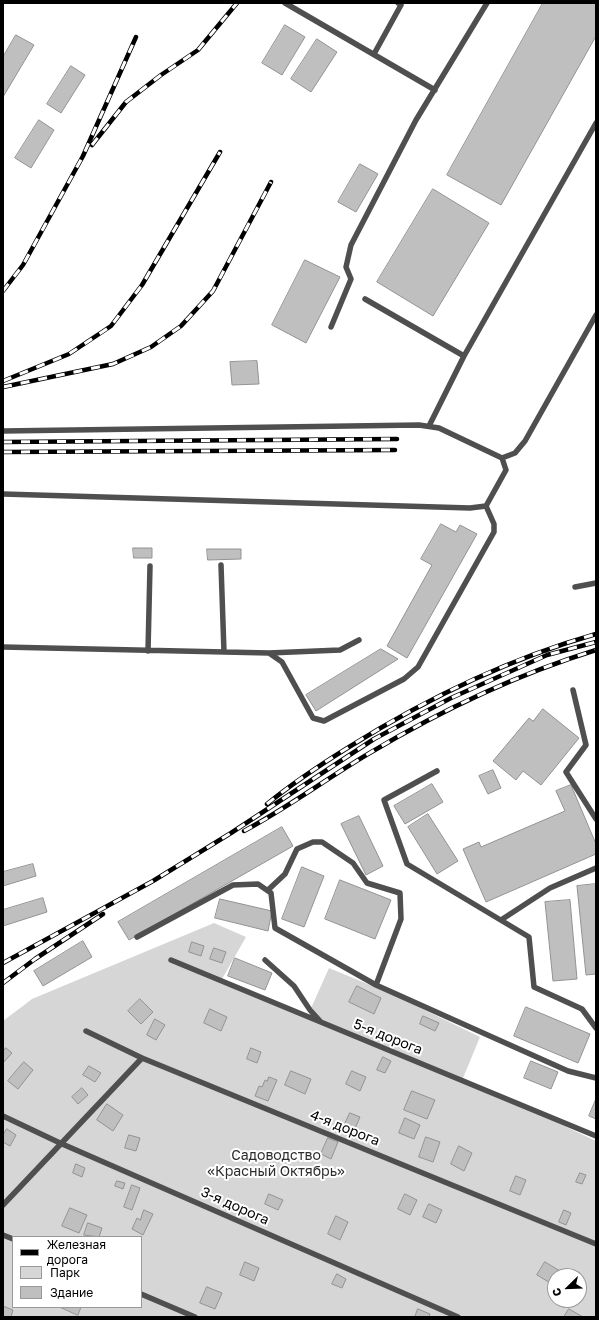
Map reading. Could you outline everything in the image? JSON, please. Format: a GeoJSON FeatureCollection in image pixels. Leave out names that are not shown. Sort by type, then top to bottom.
{"type":"FeatureCollection","features":[{"type":"Feature","properties":{"kind":"lane"},"geometry":{"type":"LineString","coordinates":[[285,3],[435,90]]}},
{"type":"Feature","properties":{"kind":"lane"},"geometry":{"type":"LineString","coordinates":[[374,54],[401,5],[398,3]]}},
{"type":"Feature","properties":{"kind":"lane"},"geometry":{"type":"LineString","coordinates":[[331,328],[351,280],[346,267],[351,245],[416,120],[487,3]]}},
{"type":"Feature","properties":{"kind":"lane"},"geometry":{"type":"LineString","coordinates":[[429,426],[464,356],[596,123]]}},
{"type":"Feature","properties":{"kind":"lane"},"geometry":{"type":"LineString","coordinates":[[365,299],[464,356]]}},
{"type":"Feature","properties":{"kind":"lane"},"geometry":{"type":"LineString","coordinates":[[502,458],[515,453],[525,441],[596,316]]}},
{"type":"Feature","properties":{"kind":"lane"},"geometry":{"type":"LineString","coordinates":[[3,431],[429,426],[439,428],[502,458],[506,470],[486,506]]}},
{"type":"Feature","properties":{"kind":"lane"},"geometry":{"type":"LineString","coordinates":[[3,494],[470,508],[486,506]]}},
{"type":"Feature","properties":{"kind":"lane"},"geometry":{"type":"LineString","coordinates":[[269,653],[282,662],[314,718],[324,721],[404,679],[418,667],[494,532],[494,524],[486,506]]}},
{"type":"Feature","properties":{"kind":"lane"},"geometry":{"type":"LineString","coordinates":[[221,565],[224,652]]}},
{"type":"Feature","properties":{"kind":"lane"},"geometry":{"type":"LineString","coordinates":[[148,651],[150,566]]}},
{"type":"Feature","properties":{"kind":"lane"},"geometry":{"type":"LineString","coordinates":[[576,587],[596,583]]}},
{"type":"Feature","properties":{"kind":"lane"},"geometry":{"type":"LineString","coordinates":[[3,647],[269,653],[340,650],[359,640]]}},
{"type":"Feature","properties":{"kind":"lane"},"geometry":{"type":"LineString","coordinates":[[573,690],[586,745],[566,772],[596,819]]}},
{"type":"Feature","properties":{"kind":"lane"},"geometry":{"type":"LineString","coordinates":[[437,771],[384,800],[407,864],[529,937],[534,987],[582,1009],[596,1028]]}},
{"type":"Feature","properties":{"kind":"lane"},"geometry":{"type":"LineString","coordinates":[[268,890],[285,874],[297,849],[313,842],[322,842],[353,863],[367,883],[400,893],[401,919],[376,985]]}},
{"type":"Feature","properties":{"kind":"lane"},"geometry":{"type":"LineString","coordinates":[[501,920],[550,888],[596,868]]}},
{"type":"Feature","properties":{"kind":"lane"},"geometry":{"type":"LineString","coordinates":[[137,937],[233,885],[258,884],[271,893],[275,928],[376,985],[568,1071],[596,1078]]}},
{"type":"Feature","properties":{"kind":"lane","name":"5-я дорога"},"geometry":{"type":"LineString","coordinates":[[171,960],[596,1136]]}},
{"type":"Feature","properties":{"kind":"lane"},"geometry":{"type":"LineString","coordinates":[[265,960],[294,986],[310,1010],[322,1023]]}},
{"type":"Feature","properties":{"kind":"lane","name":"4-я дорога"},"geometry":{"type":"LineString","coordinates":[[86,1031],[142,1058],[596,1244]]}},
{"type":"Feature","properties":{"kind":"lane"},"geometry":{"type":"LineString","coordinates":[[3,1205],[142,1058]]}},
{"type":"Feature","properties":{"kind":"lane","name":"3-я дорога"},"geometry":{"type":"LineString","coordinates":[[3,1116],[60,1143],[458,1317]]}},
{"type":"Feature","properties":{"kind":"lane"},"geometry":{"type":"LineString","coordinates":[[142,1294],[195,1317]]}},
{"type":"Feature","properties":{"kind":"green space","name":"Садоводство «Красный Октябрь»"},"geometry":{"type":"Polygon","coordinates":[[[214,923],[246,937],[222,979],[308,1015],[329,968],[392,994],[480,1037],[463,1078],[596,1141],[596,1317],[3,1317],[3,1021],[32,999],[214,923]]]}},
{"type":"Feature","properties":{"kind":"building"},"geometry":{"type":"Polygon","coordinates":[[[543,3],[596,3],[596,36],[501,205],[447,175],[543,3]]]}},
{"type":"Feature","properties":{"kind":"building"},"geometry":{"type":"Polygon","coordinates":[[[285,25],[305,37],[282,75],[262,63],[285,25]]]}},
{"type":"Feature","properties":{"kind":"building"},"geometry":{"type":"Polygon","coordinates":[[[16,35],[34,45],[3,97],[3,57],[16,35]]]}},
{"type":"Feature","properties":{"kind":"building"},"geometry":{"type":"Polygon","coordinates":[[[317,39],[337,52],[311,92],[291,79],[317,39]]]}},
{"type":"Feature","properties":{"kind":"building"},"geometry":{"type":"Polygon","coordinates":[[[71,66],[85,75],[61,113],[47,104],[71,66]]]}},
{"type":"Feature","properties":{"kind":"building"},"geometry":{"type":"Polygon","coordinates":[[[39,120],[54,130],[31,168],[15,158],[39,120]]]}},
{"type":"Feature","properties":{"kind":"building"},"geometry":{"type":"Polygon","coordinates":[[[360,164],[378,174],[356,212],[338,202],[360,164]]]}},
{"type":"Feature","properties":{"kind":"building"},"geometry":{"type":"Polygon","coordinates":[[[433,189],[489,223],[433,316],[377,282],[433,189]]]}},
{"type":"Feature","properties":{"kind":"building"},"geometry":{"type":"Polygon","coordinates":[[[305,260],[340,277],[306,343],[272,325],[305,260]]]}},
{"type":"Feature","properties":{"kind":"building"},"geometry":{"type":"Polygon","coordinates":[[[257,361],[259,384],[232,385],[230,362],[257,361]]]}},
{"type":"Feature","properties":{"kind":"building"},"geometry":{"type":"Polygon","coordinates":[[[441,524],[456,532],[460,525],[477,534],[407,658],[387,646],[432,565],[421,559],[441,524]]]}},
{"type":"Feature","properties":{"kind":"building"},"geometry":{"type":"Polygon","coordinates":[[[133,548],[152,548],[152,558],[134,558],[133,548]]]}},
{"type":"Feature","properties":{"kind":"building"},"geometry":{"type":"Polygon","coordinates":[[[207,549],[241,549],[241,559],[208,560],[207,549]]]}},
{"type":"Feature","properties":{"kind":"building"},"geometry":{"type":"Polygon","coordinates":[[[381,649],[398,659],[316,711],[306,695],[381,649]]]}},
{"type":"Feature","properties":{"kind":"building"},"geometry":{"type":"Polygon","coordinates":[[[543,709],[579,738],[541,785],[523,771],[516,780],[493,761],[529,718],[533,721],[543,709]]]}},
{"type":"Feature","properties":{"kind":"building"},"geometry":{"type":"Polygon","coordinates":[[[493,770],[501,788],[488,794],[479,776],[493,770]]]}},
{"type":"Feature","properties":{"kind":"building"},"geometry":{"type":"Polygon","coordinates":[[[432,784],[443,802],[405,824],[394,806],[432,784]]]}},
{"type":"Feature","properties":{"kind":"building"},"geometry":{"type":"Polygon","coordinates":[[[571,785],[596,844],[596,854],[486,902],[463,849],[479,842],[481,847],[565,811],[556,791],[571,785]]]}},
{"type":"Feature","properties":{"kind":"building"},"geometry":{"type":"Polygon","coordinates":[[[428,814],[458,861],[437,874],[408,827],[428,814]]]}},
{"type":"Feature","properties":{"kind":"building"},"geometry":{"type":"Polygon","coordinates":[[[359,816],[383,866],[366,875],[341,824],[359,816]]]}},
{"type":"Feature","properties":{"kind":"building"},"geometry":{"type":"Polygon","coordinates":[[[282,827],[293,846],[129,940],[118,922],[282,827]]]}},
{"type":"Feature","properties":{"kind":"building"},"geometry":{"type":"Polygon","coordinates":[[[33,864],[36,876],[3,886],[3,872],[33,864]]]}},
{"type":"Feature","properties":{"kind":"building"},"geometry":{"type":"Polygon","coordinates":[[[302,867],[324,876],[304,927],[282,919],[302,867]]]}},
{"type":"Feature","properties":{"kind":"building"},"geometry":{"type":"Polygon","coordinates":[[[340,880],[391,900],[375,939],[325,919],[340,880]]]}},
{"type":"Feature","properties":{"kind":"building"},"geometry":{"type":"Polygon","coordinates":[[[596,884],[596,974],[586,975],[577,886],[596,884]]]}},
{"type":"Feature","properties":{"kind":"building"},"geometry":{"type":"Polygon","coordinates":[[[43,898],[47,912],[3,926],[3,910],[43,898]]]}},
{"type":"Feature","properties":{"kind":"building"},"geometry":{"type":"Polygon","coordinates":[[[220,899],[272,911],[268,931],[215,918],[220,899]]]}},
{"type":"Feature","properties":{"kind":"building"},"geometry":{"type":"Polygon","coordinates":[[[570,900],[577,979],[553,981],[545,902],[570,900]]]}},
{"type":"Feature","properties":{"kind":"building"},"geometry":{"type":"Polygon","coordinates":[[[83,941],[92,957],[43,986],[34,971],[83,941]]]}},
{"type":"Feature","properties":{"kind":"building"},"geometry":{"type":"Polygon","coordinates":[[[192,942],[204,946],[201,956],[189,952],[192,942]]]}},
{"type":"Feature","properties":{"kind":"building"},"geometry":{"type":"Polygon","coordinates":[[[214,948],[226,952],[222,963],[210,959],[214,948]]]}},
{"type":"Feature","properties":{"kind":"building"},"geometry":{"type":"Polygon","coordinates":[[[235,958],[272,973],[265,990],[228,976],[235,958]]]}},
{"type":"Feature","properties":{"kind":"building"},"geometry":{"type":"Polygon","coordinates":[[[357,986],[381,998],[374,1014],[349,1002],[357,986]]]}},
{"type":"Feature","properties":{"kind":"building"},"geometry":{"type":"Polygon","coordinates":[[[140,999],[153,1012],[141,1024],[128,1011],[140,999]]]}},
{"type":"Feature","properties":{"kind":"building"},"geometry":{"type":"Polygon","coordinates":[[[526,1007],[590,1034],[578,1063],[514,1036],[526,1007]]]}},
{"type":"Feature","properties":{"kind":"building"},"geometry":{"type":"Polygon","coordinates":[[[210,1009],[227,1017],[221,1031],[204,1023],[210,1009]]]}},
{"type":"Feature","properties":{"kind":"building"},"geometry":{"type":"Polygon","coordinates":[[[423,1016],[439,1023],[435,1031],[420,1024],[423,1016]]]}},
{"type":"Feature","properties":{"kind":"building"},"geometry":{"type":"Polygon","coordinates":[[[155,1019],[165,1025],[156,1040],[147,1035],[155,1019]]]}},
{"type":"Feature","properties":{"kind":"building"},"geometry":{"type":"Polygon","coordinates":[[[6,1048],[12,1053],[3,1063],[3,1052],[6,1048]]]}},
{"type":"Feature","properties":{"kind":"building"},"geometry":{"type":"Polygon","coordinates":[[[251,1048],[261,1052],[257,1063],[247,1059],[251,1048]]]}},
{"type":"Feature","properties":{"kind":"building"},"geometry":{"type":"Polygon","coordinates":[[[383,1057],[391,1061],[385,1073],[377,1070],[383,1057]]]}},
{"type":"Feature","properties":{"kind":"building"},"geometry":{"type":"Polygon","coordinates":[[[531,1061],[558,1072],[551,1089],[524,1078],[531,1061]]]}},
{"type":"Feature","properties":{"kind":"building"},"geometry":{"type":"Polygon","coordinates":[[[24,1062],[33,1070],[18,1089],[8,1081],[24,1062]]]}},
{"type":"Feature","properties":{"kind":"building"},"geometry":{"type":"Polygon","coordinates":[[[89,1066],[101,1073],[95,1082],[83,1075],[89,1066]]]}},
{"type":"Feature","properties":{"kind":"building"},"geometry":{"type":"Polygon","coordinates":[[[291,1071],[311,1079],[305,1094],[285,1085],[291,1071]]]}},
{"type":"Feature","properties":{"kind":"building"},"geometry":{"type":"Polygon","coordinates":[[[352,1071],[366,1077],[360,1091],[346,1084],[352,1071]]]}},
{"type":"Feature","properties":{"kind":"building"},"geometry":{"type":"Polygon","coordinates":[[[269,1077],[277,1080],[268,1101],[255,1096],[259,1086],[262,1087],[265,1080],[267,1081],[269,1077]]]}},
{"type":"Feature","properties":{"kind":"building"},"geometry":{"type":"Polygon","coordinates":[[[82,1088],[88,1095],[78,1104],[72,1097],[82,1088]]]}},
{"type":"Feature","properties":{"kind":"building"},"geometry":{"type":"Polygon","coordinates":[[[412,1091],[435,1100],[427,1119],[404,1110],[412,1091]]]}},
{"type":"Feature","properties":{"kind":"building"},"geometry":{"type":"Polygon","coordinates":[[[596,1099],[596,1119],[589,1116],[596,1099]]]}},
{"type":"Feature","properties":{"kind":"building"},"geometry":{"type":"Polygon","coordinates":[[[107,1104],[123,1115],[113,1131],[97,1120],[107,1104]]]}},
{"type":"Feature","properties":{"kind":"building"},"geometry":{"type":"Polygon","coordinates":[[[350,1113],[360,1117],[353,1133],[343,1128],[350,1113]]]}},
{"type":"Feature","properties":{"kind":"building"},"geometry":{"type":"Polygon","coordinates":[[[405,1118],[420,1125],[414,1139],[399,1133],[405,1118]]]}},
{"type":"Feature","properties":{"kind":"building"},"geometry":{"type":"Polygon","coordinates":[[[7,1129],[16,1135],[10,1146],[3,1142],[3,1135],[7,1129]]]}},
{"type":"Feature","properties":{"kind":"building"},"geometry":{"type":"Polygon","coordinates":[[[129,1135],[140,1138],[136,1151],[125,1148],[129,1135]]]}},
{"type":"Feature","properties":{"kind":"building"},"geometry":{"type":"Polygon","coordinates":[[[426,1137],[440,1142],[433,1162],[419,1157],[426,1137]]]}},
{"type":"Feature","properties":{"kind":"building"},"geometry":{"type":"Polygon","coordinates":[[[328,1138],[338,1142],[331,1159],[321,1154],[328,1138]]]}},
{"type":"Feature","properties":{"kind":"building"},"geometry":{"type":"Polygon","coordinates":[[[459,1146],[472,1153],[464,1171],[451,1164],[459,1146]]]}},
{"type":"Feature","properties":{"kind":"building"},"geometry":{"type":"Polygon","coordinates":[[[76,1164],[85,1168],[82,1177],[73,1173],[76,1164]]]}},
{"type":"Feature","properties":{"kind":"building"},"geometry":{"type":"Polygon","coordinates":[[[580,1173],[586,1175],[582,1184],[576,1182],[580,1173]]]}},
{"type":"Feature","properties":{"kind":"building"},"geometry":{"type":"Polygon","coordinates":[[[516,1176],[526,1180],[520,1195],[510,1191],[516,1176]]]}},
{"type":"Feature","properties":{"kind":"building"},"geometry":{"type":"Polygon","coordinates":[[[117,1181],[125,1183],[123,1189],[115,1186],[117,1181]]]}},
{"type":"Feature","properties":{"kind":"building"},"geometry":{"type":"Polygon","coordinates":[[[132,1185],[140,1188],[132,1210],[124,1207],[132,1185]]]}},
{"type":"Feature","properties":{"kind":"building"},"geometry":{"type":"Polygon","coordinates":[[[269,1194],[283,1200],[278,1210],[265,1204],[269,1194]]]}},
{"type":"Feature","properties":{"kind":"building"},"geometry":{"type":"Polygon","coordinates":[[[405,1194],[417,1200],[410,1215],[398,1209],[405,1194]]]}},
{"type":"Feature","properties":{"kind":"building"},"geometry":{"type":"Polygon","coordinates":[[[429,1204],[442,1210],[436,1223],[423,1217],[429,1204]]]}},
{"type":"Feature","properties":{"kind":"building"},"geometry":{"type":"Polygon","coordinates":[[[70,1208],[87,1215],[79,1233],[62,1226],[70,1208]]]}},
{"type":"Feature","properties":{"kind":"building"},"geometry":{"type":"Polygon","coordinates":[[[144,1210],[153,1214],[143,1235],[132,1229],[137,1218],[140,1220],[144,1210]]]}},
{"type":"Feature","properties":{"kind":"building"},"geometry":{"type":"Polygon","coordinates":[[[564,1210],[571,1213],[566,1225],[559,1222],[564,1210]]]}},
{"type":"Feature","properties":{"kind":"building"},"geometry":{"type":"Polygon","coordinates":[[[336,1216],[348,1222],[340,1240],[328,1234],[336,1216]]]}},
{"type":"Feature","properties":{"kind":"building"},"geometry":{"type":"Polygon","coordinates":[[[88,1223],[102,1228],[99,1236],[84,1235],[88,1223]]]}},
{"type":"Feature","properties":{"kind":"building"},"geometry":{"type":"Polygon","coordinates":[[[245,1262],[259,1268],[254,1281],[240,1275],[245,1262]]]}},
{"type":"Feature","properties":{"kind":"building"},"geometry":{"type":"Polygon","coordinates":[[[545,1262],[555,1268],[547,1268],[547,1281],[537,1275],[545,1262]]]}},
{"type":"Feature","properties":{"kind":"building"},"geometry":{"type":"Polygon","coordinates":[[[337,1274],[346,1279],[342,1288],[332,1284],[337,1274]]]}},
{"type":"Feature","properties":{"kind":"building"},"geometry":{"type":"Polygon","coordinates":[[[207,1287],[222,1293],[215,1309],[200,1303],[207,1287]]]}},
{"type":"Feature","properties":{"kind":"building"},"geometry":{"type":"Polygon","coordinates":[[[3,1306],[13,1310],[11,1317],[3,1317],[3,1306]]]}},
{"type":"Feature","properties":{"kind":"building"},"geometry":{"type":"Polygon","coordinates":[[[62,1308],[81,1308],[78,1315],[62,1308]]]}},
{"type":"Feature","properties":{"kind":"building"},"geometry":{"type":"Polygon","coordinates":[[[418,1309],[430,1314],[429,1317],[415,1317],[418,1309]]]}},
{"type":"Feature","properties":{"kind":"building"},"geometry":{"type":"Polygon","coordinates":[[[569,1309],[583,1317],[564,1317],[569,1309]]]}},
{"type":"Feature","properties":{"kind":"railway"},"geometry":{"type":"LineString","coordinates":[[92,145],[126,102],[161,75],[198,50],[237,3]]}},
{"type":"Feature","properties":{"kind":"railway"},"geometry":{"type":"LineString","coordinates":[[3,291],[23,265],[83,156],[136,37]]}},
{"type":"Feature","properties":{"kind":"railway"},"geometry":{"type":"LineString","coordinates":[[3,381],[69,354],[111,326],[142,285],[220,152]]}},
{"type":"Feature","properties":{"kind":"railway"},"geometry":{"type":"LineString","coordinates":[[3,387],[113,364],[151,347],[181,326],[213,291],[271,182]]}},
{"type":"Feature","properties":{"kind":"railway"},"geometry":{"type":"LineString","coordinates":[[3,442],[397,439]]}},
{"type":"Feature","properties":{"kind":"railway"},"geometry":{"type":"LineString","coordinates":[[3,452],[395,450]]}},
{"type":"Feature","properties":{"kind":"railway"},"geometry":{"type":"LineString","coordinates":[[267,804],[317,767],[378,729],[438,697],[468,682],[531,655],[596,634]]}},
{"type":"Feature","properties":{"kind":"railway"},"geometry":{"type":"LineString","coordinates":[[3,963],[153,881],[231,833],[374,739],[451,698],[547,655],[596,642]]}},
{"type":"Feature","properties":{"kind":"railway"},"geometry":{"type":"LineString","coordinates":[[244,831],[276,813],[337,773],[395,738],[450,709],[536,671],[596,650]]}},
{"type":"Feature","properties":{"kind":"railway"},"geometry":{"type":"LineString","coordinates":[[3,983],[35,959],[103,914]]}}]}
